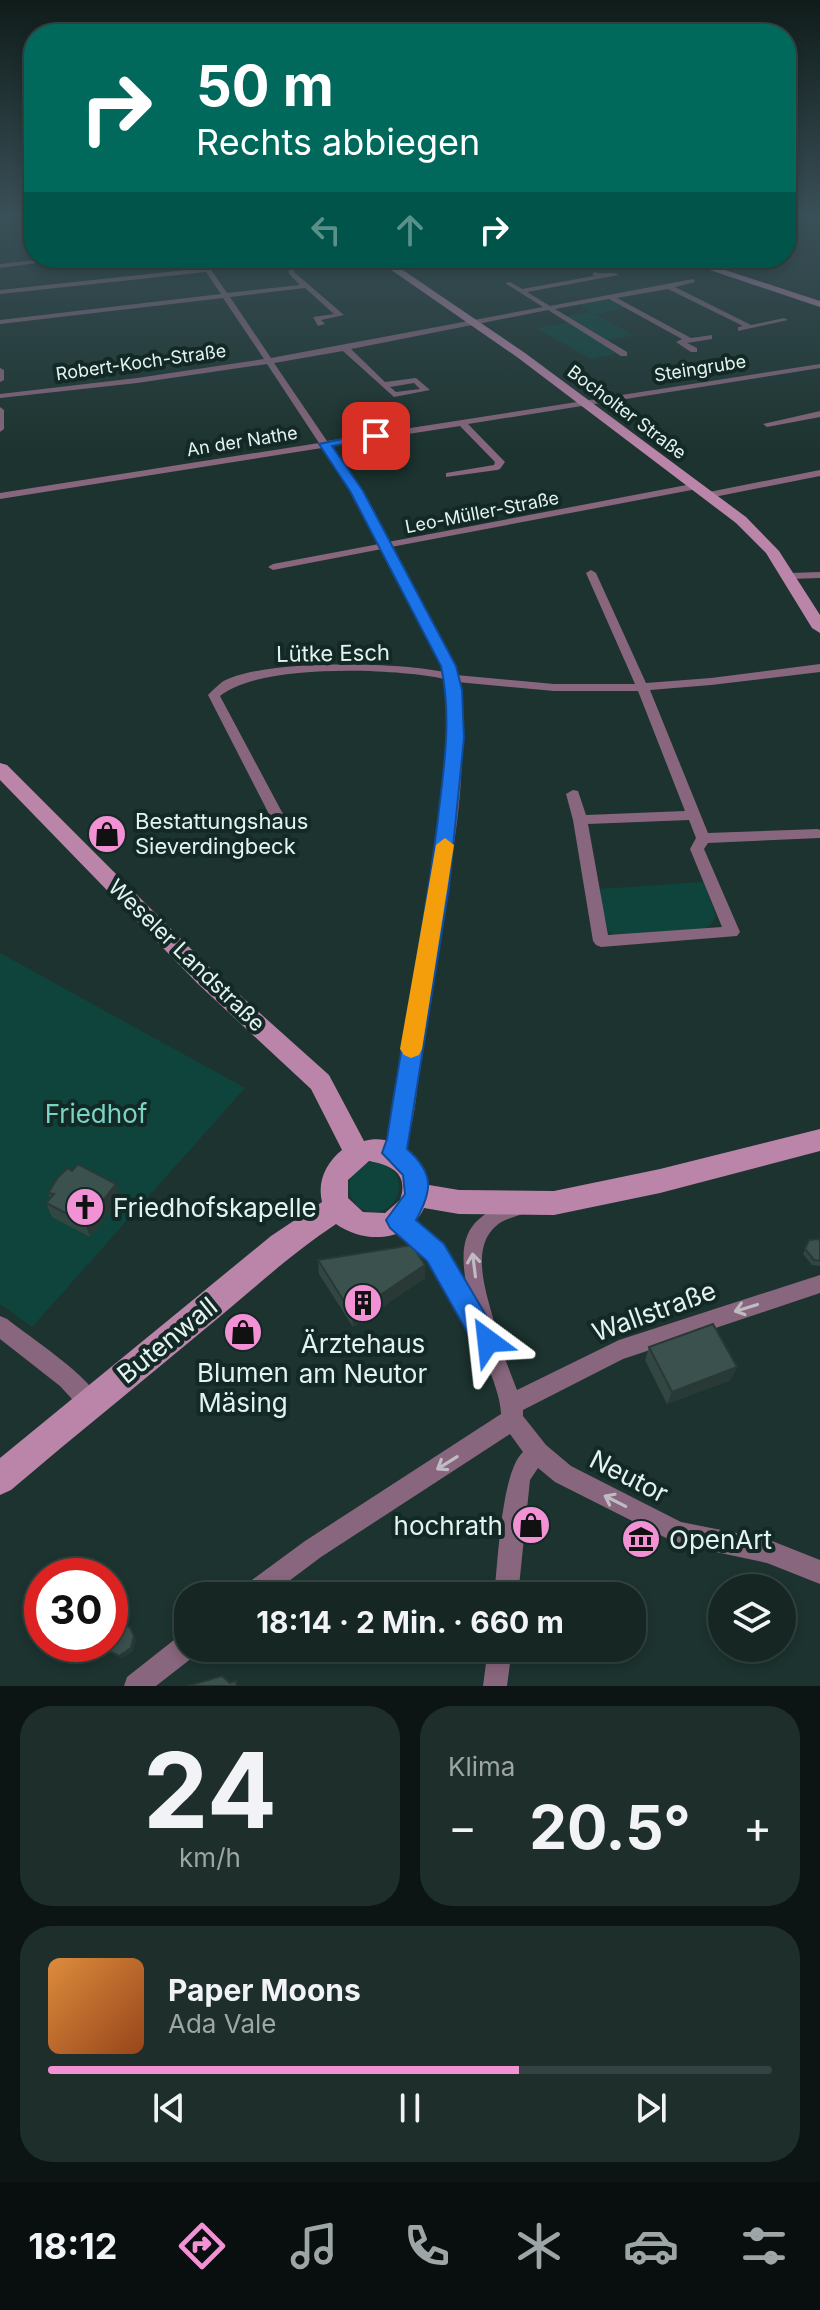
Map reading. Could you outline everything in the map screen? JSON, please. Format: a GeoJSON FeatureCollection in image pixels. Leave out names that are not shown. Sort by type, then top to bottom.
{"type":"FeatureCollection","features":[{"type":"Feature","properties":{"kind":"street"},"geometry":{"type":"LineString","coordinates":[[0,322],[235,295]]}},
{"type":"Feature","properties":{"kind":"street"},"geometry":{"type":"LineString","coordinates":[[315,295],[340,315],[316,319],[321,324]]}},
{"type":"Feature","properties":{"kind":"street","name":"Bocholter Straße"},"geometry":{"type":"LineString","coordinates":[[432,295],[584,402],[754,531],[789,576],[820,628]]}},
{"type":"Feature","properties":{"kind":"street"},"geometry":{"type":"LineString","coordinates":[[527,295],[621,355],[634,352]]}},
{"type":"Feature","properties":{"kind":"street","name":"Robert-Koch-Straße"},"geometry":{"type":"LineString","coordinates":[[0,396],[104,385],[268,359],[624,295]]}},
{"type":"Feature","properties":{"kind":"street"},"geometry":{"type":"LineString","coordinates":[[684,295],[745,328],[784,320]]}},
{"type":"Feature","properties":{"kind":"street"},"geometry":{"type":"LineString","coordinates":[[791,295],[820,304]]}},
{"type":"Feature","properties":{"kind":"street"},"geometry":{"type":"LineString","coordinates":[[224,296],[356,491],[449,666],[455,738],[450,804],[403,1116],[394,1153]]}},
{"type":"Feature","properties":{"kind":"street"},"geometry":{"type":"LineString","coordinates":[[610,297],[689,340]]}},
{"type":"Feature","properties":{"kind":"street"},"geometry":{"type":"LineString","coordinates":[[694,350],[680,342],[709,337]]}},
{"type":"Feature","properties":{"kind":"street"},"geometry":{"type":"LineString","coordinates":[[343,346],[384,385]]}},
{"type":"Feature","properties":{"kind":"street","name":"Steingrube"},"geometry":{"type":"LineString","coordinates":[[584,402],[820,366]]}},
{"type":"Feature","properties":{"kind":"street"},"geometry":{"type":"LineString","coordinates":[[0,370],[0,380]]}},
{"type":"Feature","properties":{"kind":"street","name":"An der Nathe"},"geometry":{"type":"LineString","coordinates":[[0,496],[584,402]]}},
{"type":"Feature","properties":{"kind":"street"},"geometry":{"type":"LineString","coordinates":[[0,410],[0,429]]}},
{"type":"Feature","properties":{"kind":"street"},"geometry":{"type":"LineString","coordinates":[[767,424],[820,414]]}},
{"type":"Feature","properties":{"kind":"street"},"geometry":{"type":"LineString","coordinates":[[449,475],[497,467],[500,462],[461,422]]}},
{"type":"Feature","properties":{"kind":"street","name":"Leo-Müller-Straße"},"geometry":{"type":"LineString","coordinates":[[273,567],[703,490],[820,473]]}},
{"type":"Feature","properties":{"kind":"street"},"geometry":{"type":"LineString","coordinates":[[591,573],[703,838]]}},
{"type":"Feature","properties":{"kind":"street"},"geometry":{"type":"LineString","coordinates":[[789,576],[820,575]]}},
{"type":"Feature","properties":{"kind":"street","name":"Lütke Esch"},"geometry":{"type":"LineString","coordinates":[[276,814],[217,705],[214,695],[219,687],[230,681],[303,669],[386,670],[563,688],[641,687],[727,681],[820,668]]}},
{"type":"Feature","properties":{"kind":"street","name":"Weseler Landstraße"},"geometry":{"type":"LineString","coordinates":[[0,769],[201,973],[320,1082],[357,1153]]}},
{"type":"Feature","properties":{"kind":"street"},"geometry":{"type":"LineString","coordinates":[[573,794],[601,941],[732,932],[697,849],[703,838]]}},
{"type":"Feature","properties":{"kind":"street"},"geometry":{"type":"LineString","coordinates":[[580,820],[693,815]]}},
{"type":"Feature","properties":{"kind":"street"},"geometry":{"type":"LineString","coordinates":[[703,838],[818,834]]}},
{"type":"Feature","properties":{"kind":"street"},"geometry":{"type":"LineString","coordinates":[[417,1195],[459,1202],[554,1203],[660,1181],[820,1140]]}},
{"type":"Feature","properties":{"kind":"street"},"geometry":{"type":"LineString","coordinates":[[382,1150],[394,1153],[414,1170],[417,1195],[407,1213],[399,1220],[372,1226],[358,1223],[338,1207],[333,1195],[336,1173],[357,1153],[382,1150]]}},
{"type":"Feature","properties":{"kind":"street","name":"Neutor"},"geometry":{"type":"LineString","coordinates":[[522,1205],[490,1220],[474,1245],[472,1259],[488,1341],[512,1412],[538,1453],[563,1474],[678,1533],[767,1551],[820,1572]]}},
{"type":"Feature","properties":{"kind":"street","name":"Butenwall"},"geometry":{"type":"LineString","coordinates":[[0,1479],[281,1245],[338,1207]]}},
{"type":"Feature","properties":{"kind":"street","name":"Neutor"},"geometry":{"type":"LineString","coordinates":[[399,1220],[435,1252],[488,1341]]}},
{"type":"Feature","properties":{"kind":"street","name":"Wallstraße"},"geometry":{"type":"LineString","coordinates":[[268,1582],[512,1412],[619,1350],[820,1284]]}},
{"type":"Feature","properties":{"kind":"street"},"geometry":{"type":"LineString","coordinates":[[0,1326],[67,1379],[90,1402]]}},
{"type":"Feature","properties":{"kind":"street"},"geometry":{"type":"LineString","coordinates":[[508,1582],[519,1480],[526,1464],[538,1453]]}},
{"type":"Feature","properties":{"kind":"street"},"geometry":{"type":"LineString","coordinates":[[136,1686],[174,1656]]}},
{"type":"Feature","properties":{"kind":"street"},"geometry":{"type":"LineString","coordinates":[[495,1686],[498,1662]]}},
{"type":"Feature","properties":{"kind":"green space"},"geometry":{"type":"Polygon","coordinates":[[[612,301],[624,308],[596,314],[633,335],[607,340],[567,316],[591,312],[580,304],[612,301]]]}},
{"type":"Feature","properties":{"kind":"green space"},"geometry":{"type":"Polygon","coordinates":[[[568,323],[614,354],[591,359],[536,328],[568,323]]]}},
{"type":"Feature","properties":{"kind":"green space"},"geometry":{"type":"Polygon","coordinates":[[[704,882],[716,917],[705,931],[614,935],[608,931],[598,889],[704,882]]]}},
{"type":"Feature","properties":{"kind":"green space","name":"Friedhof"},"geometry":{"type":"Polygon","coordinates":[[[0,953],[245,1088],[32,1327],[0,1304],[0,953]]]}},
{"type":"Feature","properties":{"kind":"green space"},"geometry":{"type":"Polygon","coordinates":[[[374,1162],[391,1170],[399,1187],[391,1204],[374,1212],[357,1204],[349,1187],[357,1170],[374,1162]]]}},
{"type":"Feature","properties":{"kind":"building","name":"Friedhofskapelle"},"geometry":{"type":"Polygon","coordinates":[[[78,1164],[116,1184],[85,1223],[46,1203],[54,1194],[48,1193],[58,1177],[68,1168],[72,1171],[78,1164]]]}},
{"type":"Feature","properties":{"kind":"building"},"geometry":{"type":"Polygon","coordinates":[[[818,1239],[820,1261],[814,1260],[805,1249],[809,1240],[818,1239]]]}},
{"type":"Feature","properties":{"kind":"building","name":"Ärztehaus am Neutor"},"geometry":{"type":"Polygon","coordinates":[[[412,1245],[425,1265],[352,1314],[318,1260],[412,1245]]]}},
{"type":"Feature","properties":{"kind":"building"},"geometry":{"type":"Polygon","coordinates":[[[713,1324],[737,1367],[672,1392],[649,1347],[713,1324]]]}},
{"type":"Feature","properties":{"kind":"building"},"geometry":{"type":"Polygon","coordinates":[[[128,1627],[134,1636],[128,1650],[128,1627]]]}},
{"type":"Feature","properties":{"kind":"building"},"geometry":{"type":"Polygon","coordinates":[[[222,1676],[230,1683],[236,1681],[236,1686],[187,1686],[222,1676]]]}},
{"type":"Feature","properties":{"kind":"slow traffic"},"geometry":{"type":"LineString","coordinates":[[411,1049],[445,845]]}},
{"type":"Feature","properties":{"kind":"place","name":"Bestattungshaus Sieverdingbeck"},"geometry":{"type":"Point","coordinates":[107,834]}},
{"type":"Feature","properties":{"kind":"place","name":"Friedhofskapelle"},"geometry":{"type":"Point","coordinates":[85,1207]}},
{"type":"Feature","properties":{"kind":"place","name":"Ärztehaus am Neutor"},"geometry":{"type":"Point","coordinates":[363,1303]}},
{"type":"Feature","properties":{"kind":"place","name":"Blumen Mäsing"},"geometry":{"type":"Point","coordinates":[243,1332]}},
{"type":"Feature","properties":{"kind":"place","name":"hochrath"},"geometry":{"type":"Point","coordinates":[531,1525]}},
{"type":"Feature","properties":{"kind":"place","name":"OpenArt"},"geometry":{"type":"Point","coordinates":[641,1539]}},
{"type":"Feature","properties":{"kind":"route"},"geometry":{"type":"LineString","coordinates":[[376,436],[324,444],[356,491],[386,546],[449,666],[454,690],[455,738],[450,804],[403,1116],[394,1153],[414,1170],[418,1182],[417,1195],[413,1205],[399,1220],[435,1252],[488,1341]]}}]}
